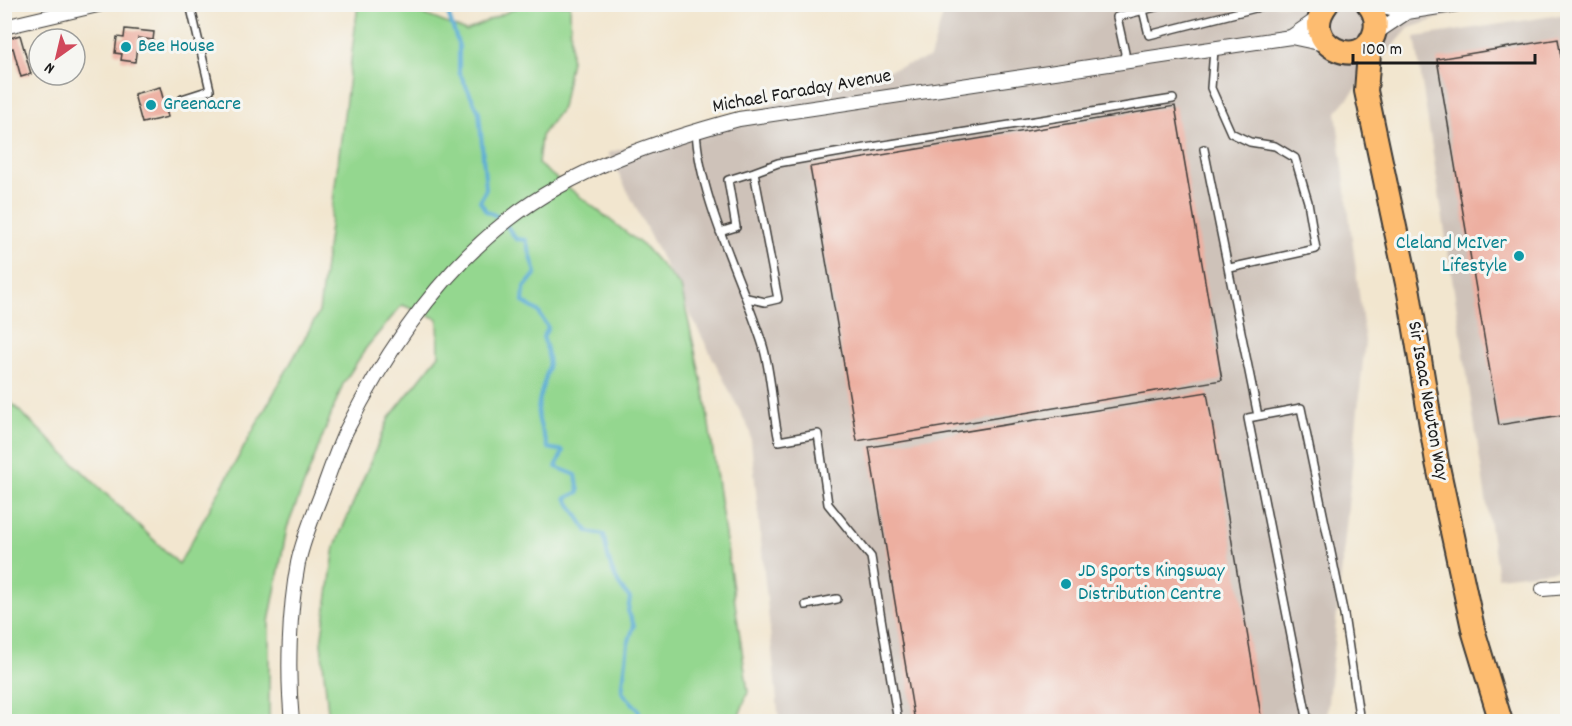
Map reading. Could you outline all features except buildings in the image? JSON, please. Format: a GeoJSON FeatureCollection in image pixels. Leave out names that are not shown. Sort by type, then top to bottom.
{"type":"FeatureCollection","features":[{"type":"Feature","properties":{"kind":"highway","name":"Sir Isaac Newton Way"},"geometry":{"type":"LineString","coordinates":[[1368,4],[1375,17],[1366,92],[1409,293],[1437,462],[1502,717]]}},
{"type":"Feature","properties":{"kind":"highway","name":"Sir Isaac Newton Way"},"geometry":{"type":"LineString","coordinates":[[1323,11],[1320,33],[1334,48],[1366,92]]}},
{"type":"Feature","properties":{"kind":"highway"},"geometry":{"type":"LineString","coordinates":[[1334,48],[1356,51],[1372,38]]}},
{"type":"Feature","properties":{"kind":"street"},"geometry":{"type":"LineString","coordinates":[[4,27],[102,4]]}},
{"type":"Feature","properties":{"kind":"street"},"geometry":{"type":"LineString","coordinates":[[1375,4],[1407,12],[1458,4]]}},
{"type":"Feature","properties":{"kind":"street"},"geometry":{"type":"LineString","coordinates":[[1291,37],[1323,11]]}},
{"type":"Feature","properties":{"kind":"street"},"geometry":{"type":"LineString","coordinates":[[1372,38],[1407,12]]}},
{"type":"Feature","properties":{"kind":"street"},"geometry":{"type":"LineString","coordinates":[[1291,37],[1334,48]]}},
{"type":"Feature","properties":{"kind":"street","name":"Michael Faraday Avenue"},"geometry":{"type":"LineString","coordinates":[[292,722],[288,678],[298,563],[345,433],[380,368],[403,333],[450,277],[509,219],[589,172],[696,130],[740,119],[1123,64],[1291,37]]}},
{"type":"Feature","properties":{"kind":"street"},"geometry":{"type":"LineString","coordinates":[[1543,589],[1568,586]]}},
{"type":"Feature","properties":{"kind":"lane"},"geometry":{"type":"LineString","coordinates":[[182,99],[210,90],[190,4]]}},
{"type":"Feature","properties":{"kind":"lane"},"geometry":{"type":"LineString","coordinates":[[1123,64],[1125,53],[1117,17],[1167,4]]}},
{"type":"Feature","properties":{"kind":"lane"},"geometry":{"type":"LineString","coordinates":[[1143,10],[1149,34],[1271,4]]}},
{"type":"Feature","properties":{"kind":"lane"},"geometry":{"type":"LineString","coordinates":[[1214,50],[1211,88],[1232,133],[1250,142],[1275,146],[1295,158],[1308,202],[1316,249],[1230,268]]}},
{"type":"Feature","properties":{"kind":"lane"},"geometry":{"type":"LineString","coordinates":[[720,232],[736,227],[728,180],[778,163],[1173,99]]}},
{"type":"Feature","properties":{"kind":"lane"},"geometry":{"type":"LineString","coordinates":[[696,130],[697,146],[720,232],[747,298],[764,348],[779,441],[818,434],[828,504],[871,557],[898,722]]}},
{"type":"Feature","properties":{"kind":"lane"},"geometry":{"type":"LineString","coordinates":[[1204,150],[1230,268],[1258,416]]}},
{"type":"Feature","properties":{"kind":"lane"},"geometry":{"type":"LineString","coordinates":[[747,298],[765,302],[778,299],[754,172]]}},
{"type":"Feature","properties":{"kind":"lane"},"geometry":{"type":"LineString","coordinates":[[1308,722],[1248,418],[1301,408],[1344,615],[1360,722]]}},
{"type":"Feature","properties":{"kind":"lane"},"geometry":{"type":"LineString","coordinates":[[806,605],[837,599]]}},
{"type":"Feature","properties":{"kind":"shaded area"},"geometry":{"type":"Polygon","coordinates":[[[946,5],[1479,5],[1409,28],[1336,112],[1365,341],[1326,721],[779,721],[750,431],[608,153],[930,58],[946,5]]]}},
{"type":"Feature","properties":{"kind":"shaded area","name":"Cleland McIver Lifestyle"},"geometry":{"type":"Polygon","coordinates":[[[1567,14],[1568,559],[1560,570],[1498,577],[1415,37],[1567,14]]]}},
{"type":"Feature","properties":{"kind":"green space"},"geometry":{"type":"Polygon","coordinates":[[[358,5],[400,5],[466,31],[522,5],[570,5],[571,60],[562,108],[541,136],[538,164],[645,247],[681,287],[705,397],[748,692],[737,721],[329,721],[321,643],[335,546],[389,418],[439,355],[438,319],[402,305],[366,348],[343,384],[287,528],[269,622],[269,721],[5,721],[4,396],[179,564],[319,312],[358,5]]]}},
{"type":"Feature","properties":{"kind":"waterway"},"geometry":{"type":"LineString","coordinates":[[445,4],[459,46],[459,72],[479,112],[486,189],[480,201],[486,211],[501,218],[516,239],[526,240],[536,273],[524,288],[523,302],[538,311],[548,328],[543,337],[547,349],[548,368],[539,400],[540,425],[548,448],[563,451],[556,467],[576,475],[579,492],[566,498],[588,532],[604,535],[612,569],[619,584],[630,598],[628,611],[634,625],[628,644],[622,692],[638,709],[642,722]]}},
{"type":"Feature","properties":{"kind":"place","name":"Bee House"},"geometry":{"type":"Point","coordinates":[126,47]}},
{"type":"Feature","properties":{"kind":"place","name":"Greenacre"},"geometry":{"type":"Point","coordinates":[151,105]}},
{"type":"Feature","properties":{"kind":"place","name":"Cleland McIver Lifestyle"},"geometry":{"type":"Point","coordinates":[1519,256]}},
{"type":"Feature","properties":{"kind":"place","name":"JD Sports Kingsway Distribution Centre"},"geometry":{"type":"Point","coordinates":[1066,584]}}]}
